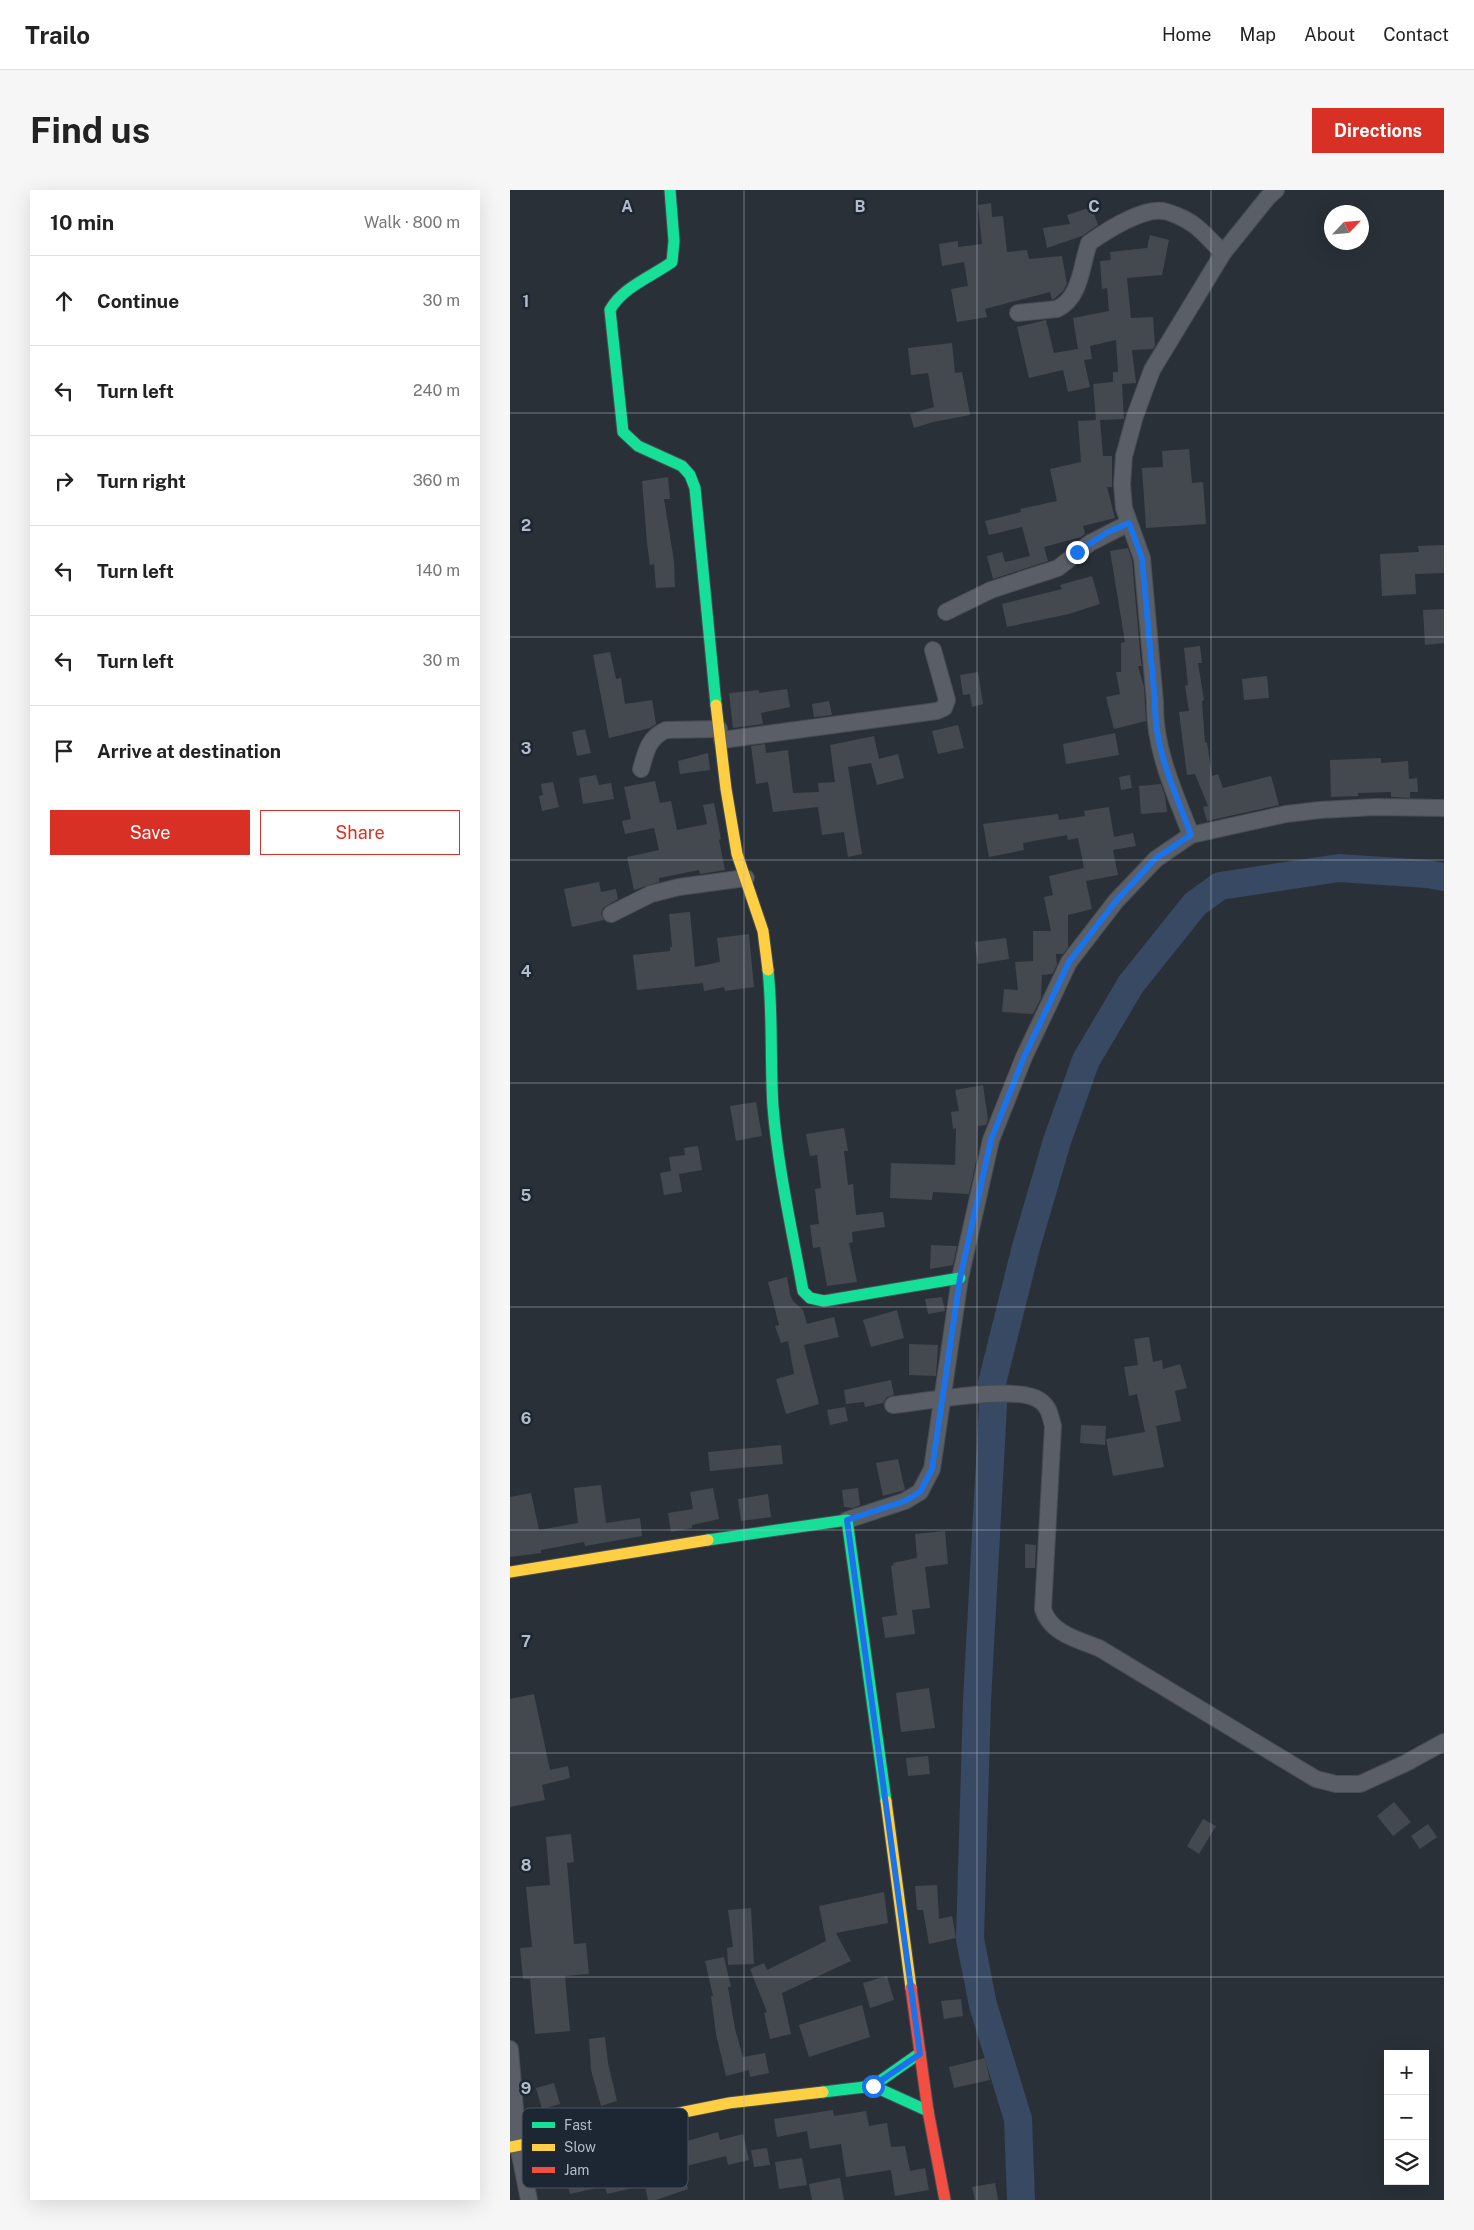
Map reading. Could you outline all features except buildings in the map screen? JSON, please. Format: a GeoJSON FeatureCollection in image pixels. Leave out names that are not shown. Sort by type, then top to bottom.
{"type":"FeatureCollection","features":[{"type":"Feature","properties":{"kind":"street"},"geometry":{"type":"LineString","coordinates":[[670,190],[674,241],[672,262],[613,301],[610,310],[622,432],[637,448],[675,462],[688,473],[695,488],[720,734],[734,839],[763,931],[771,1000],[777,1145],[803,1291],[810,1298],[824,1301],[960,1278]]}},
{"type":"Feature","properties":{"kind":"street"},"geometry":{"type":"LineString","coordinates":[[1191,835],[1167,772],[1154,724],[1155,702],[1142,558],[1124,508],[1122,484],[1124,456],[1135,416],[1152,370],[1223,253],[1268,197],[1276,190]]}},
{"type":"Feature","properties":{"kind":"street"},"geometry":{"type":"LineString","coordinates":[[1018,312],[1057,309],[1062,306],[1076,292],[1082,262],[1089,243],[1115,225],[1147,214],[1163,211],[1181,218],[1198,228],[1223,253]]}},
{"type":"Feature","properties":{"kind":"street"},"geometry":{"type":"LineString","coordinates":[[946,612],[991,590],[1058,568],[1090,543],[1129,523]]}},
{"type":"Feature","properties":{"kind":"street"},"geometry":{"type":"LineString","coordinates":[[641,769],[648,743],[659,733],[666,730],[720,734],[937,712],[944,708],[947,700],[933,650]]}},
{"type":"Feature","properties":{"kind":"street"},"geometry":{"type":"LineString","coordinates":[[510,1572],[712,1539],[847,1520],[905,1501],[920,1492],[932,1469],[960,1278],[991,1140],[1024,1057],[1069,962],[1116,901],[1156,858],[1191,835],[1286,814],[1320,810],[1375,807],[1444,808]]}},
{"type":"Feature","properties":{"kind":"street"},"geometry":{"type":"LineString","coordinates":[[611,914],[651,894],[670,889],[746,878]]}},
{"type":"Feature","properties":{"kind":"street"},"geometry":{"type":"LineString","coordinates":[[893,1405],[922,1402],[942,1397],[1023,1393],[1037,1398],[1047,1406],[1053,1426],[1043,1609],[1045,1615],[1060,1632],[1099,1648],[1316,1779],[1336,1784],[1360,1784],[1406,1763],[1444,1742]]}},
{"type":"Feature","properties":{"kind":"street"},"geometry":{"type":"LineString","coordinates":[[847,1520],[928,2111],[946,2200]]}},
{"type":"Feature","properties":{"kind":"street"},"geometry":{"type":"LineString","coordinates":[[510,2049],[514,2146],[522,2175]]}},
{"type":"Feature","properties":{"kind":"street"},"geometry":{"type":"LineString","coordinates":[[688,2111],[728,2103],[873,2086],[920,2054]]}},
{"type":"Feature","properties":{"kind":"street"},"geometry":{"type":"LineString","coordinates":[[873,2086],[928,2111]]}},
{"type":"Feature","properties":{"kind":"waterway"},"geometry":{"type":"LineString","coordinates":[[992,1383],[1026,1247],[1057,1141],[1086,1060],[1131,984],[1195,904],[1220,886],[1339,868],[1428,874],[1444,877]]}},
{"type":"Feature","properties":{"kind":"waterway"},"geometry":{"type":"LineString","coordinates":[[993,1405],[977,1701],[970,1939],[983,2005],[1018,2119],[1021,2200]]}},
{"type":"Feature","properties":{"kind":"traffic: fast"},"geometry":{"type":"LineString","coordinates":[[670,190],[674,241],[672,262],[622,295],[610,310],[623,432],[638,446],[682,466],[690,475],[695,488],[716,705]]}},
{"type":"Feature","properties":{"kind":"traffic: fast"},"geometry":{"type":"LineString","coordinates":[[768,970],[775,1130],[803,1291],[810,1298],[824,1301],[960,1278]]}},
{"type":"Feature","properties":{"kind":"traffic: fast"},"geometry":{"type":"LineString","coordinates":[[708,1540],[847,1520],[886,1801]]}},
{"type":"Feature","properties":{"kind":"traffic: fast"},"geometry":{"type":"LineString","coordinates":[[823,2092],[873,2086],[920,2053]]}},
{"type":"Feature","properties":{"kind":"traffic: fast"},"geometry":{"type":"LineString","coordinates":[[873,2086],[928,2111]]}},
{"type":"Feature","properties":{"kind":"traffic: slow"},"geometry":{"type":"LineString","coordinates":[[716,705],[726,789],[737,854],[763,931],[768,970]]}},
{"type":"Feature","properties":{"kind":"traffic: slow"},"geometry":{"type":"LineString","coordinates":[[510,1572],[708,1540]]}},
{"type":"Feature","properties":{"kind":"traffic: slow"},"geometry":{"type":"LineString","coordinates":[[886,1801],[911,1988]]}},
{"type":"Feature","properties":{"kind":"traffic: slow"},"geometry":{"type":"LineString","coordinates":[[688,2111],[729,2103],[823,2092]]}},
{"type":"Feature","properties":{"kind":"traffic: slow"},"geometry":{"type":"LineString","coordinates":[[510,2147],[522,2145]]}},
{"type":"Feature","properties":{"kind":"traffic: jam"},"geometry":{"type":"LineString","coordinates":[[911,1988],[928,2111],[945,2200]]}},
{"type":"Feature","properties":{"kind":"route"},"geometry":{"type":"LineString","coordinates":[[873,2086],[920,2054],[847,1520],[905,1501],[920,1492],[932,1469],[960,1278],[991,1140],[1024,1057],[1069,962],[1116,901],[1156,858],[1191,835],[1167,772],[1154,724],[1155,702],[1142,558],[1139,545],[1129,523],[1108,532],[1077,552]]}}]}
